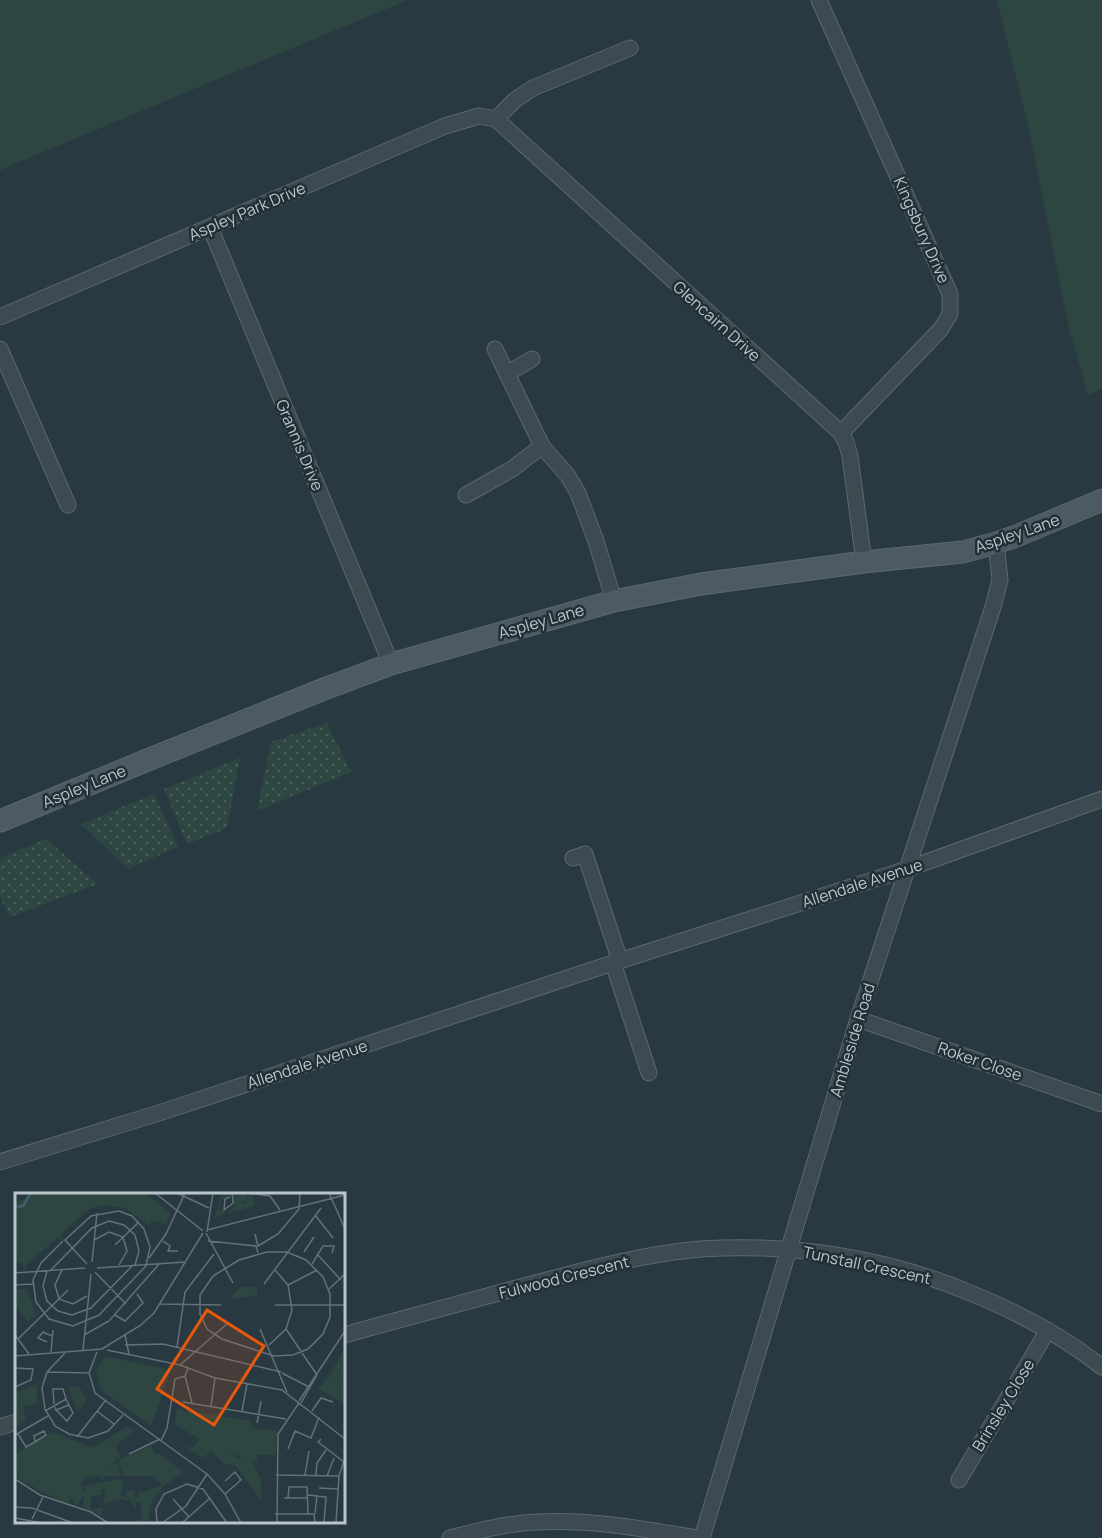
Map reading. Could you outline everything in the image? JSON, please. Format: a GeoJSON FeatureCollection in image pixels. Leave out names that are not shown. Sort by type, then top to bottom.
{"type":"FeatureCollection","features":[{"type":"Feature","properties":{"kind":"main road","name":"Aspley Lane"},"geometry":{"type":"LineString","coordinates":[[0,821],[302,698],[392,664],[614,600],[701,584],[864,562],[963,552],[1037,528],[1102,500]]}},
{"type":"Feature","properties":{"kind":"street","name":"Kingsbury Drive"},"geometry":{"type":"LineString","coordinates":[[819,0],[950,294],[950,314],[941,329],[841,433]]}},
{"type":"Feature","properties":{"kind":"street"},"geometry":{"type":"LineString","coordinates":[[496,119],[514,100],[533,88],[630,48]]}},
{"type":"Feature","properties":{"kind":"street","name":"Aspley Park Drive"},"geometry":{"type":"LineString","coordinates":[[0,316],[445,126],[479,116],[496,119]]}},
{"type":"Feature","properties":{"kind":"street","name":"Glencairn Drive"},"geometry":{"type":"LineString","coordinates":[[496,119],[841,433],[850,456],[864,562]]}},
{"type":"Feature","properties":{"kind":"street","name":"Grannis Drive"},"geometry":{"type":"LineString","coordinates":[[210,227],[392,664]]}},
{"type":"Feature","properties":{"kind":"street"},"geometry":{"type":"LineString","coordinates":[[0,349],[68,505]]}},
{"type":"Feature","properties":{"kind":"street"},"geometry":{"type":"LineString","coordinates":[[495,349],[542,446],[578,493],[614,600]]}},
{"type":"Feature","properties":{"kind":"street"},"geometry":{"type":"LineString","coordinates":[[507,373],[532,358]]}},
{"type":"Feature","properties":{"kind":"street"},"geometry":{"type":"LineString","coordinates":[[466,495],[512,469],[542,446]]}},
{"type":"Feature","properties":{"kind":"street","name":"Ambleside Road"},"geometry":{"type":"LineString","coordinates":[[700,1538],[858,1019],[993,607],[1000,580],[996,543]]}},
{"type":"Feature","properties":{"kind":"street","name":"Allendale Avenue"},"geometry":{"type":"LineString","coordinates":[[0,1162],[159,1113],[907,869],[1102,799]]}},
{"type":"Feature","properties":{"kind":"street"},"geometry":{"type":"LineString","coordinates":[[573,858],[585,854],[649,1073]]}},
{"type":"Feature","properties":{"kind":"street","name":"Roker Close"},"geometry":{"type":"LineString","coordinates":[[858,1019],[1102,1104]]}},
{"type":"Feature","properties":{"kind":"street","name":"Fulwood Crescent"},"geometry":{"type":"LineString","coordinates":[[345,1335],[643,1257],[700,1249],[763,1247],[789,1249]]}},
{"type":"Feature","properties":{"kind":"street","name":"Tunstall Crescent"},"geometry":{"type":"LineString","coordinates":[[789,1249],[826,1253],[903,1269],[939,1280],[1001,1306],[1048,1330],[1102,1367]]}},
{"type":"Feature","properties":{"kind":"street","name":"Brinsley Close"},"geometry":{"type":"LineString","coordinates":[[959,1480],[1048,1330]]}},
{"type":"Feature","properties":{"kind":"street"},"geometry":{"type":"LineString","coordinates":[[0,1426],[15,1422]]}},
{"type":"Feature","properties":{"kind":"street"},"geometry":{"type":"LineString","coordinates":[[450,1538],[486,1529],[535,1522],[588,1522],[700,1538]]}},
{"type":"Feature","properties":{"kind":"green space"},"geometry":{"type":"Polygon","coordinates":[[[0,0],[408,0],[0,170],[0,0]]]}},
{"type":"Feature","properties":{"kind":"green space"},"geometry":{"type":"Polygon","coordinates":[[[997,0],[1102,0],[1102,388],[1088,395],[1069,328],[1029,130],[997,0]]]}},
{"type":"Feature","properties":{"kind":"green space"},"geometry":{"type":"Polygon","coordinates":[[[327,723],[351,772],[257,811],[271,742],[327,723]]]}},
{"type":"Feature","properties":{"kind":"green space"},"geometry":{"type":"Polygon","coordinates":[[[240,758],[227,828],[187,844],[164,789],[240,758]]]}},
{"type":"Feature","properties":{"kind":"green space"},"geometry":{"type":"Polygon","coordinates":[[[154,794],[178,847],[128,869],[81,824],[154,794]]]}},
{"type":"Feature","properties":{"kind":"green space"},"geometry":{"type":"Polygon","coordinates":[[[46,839],[98,884],[10,917],[0,897],[0,858],[46,839]]]}}]}
